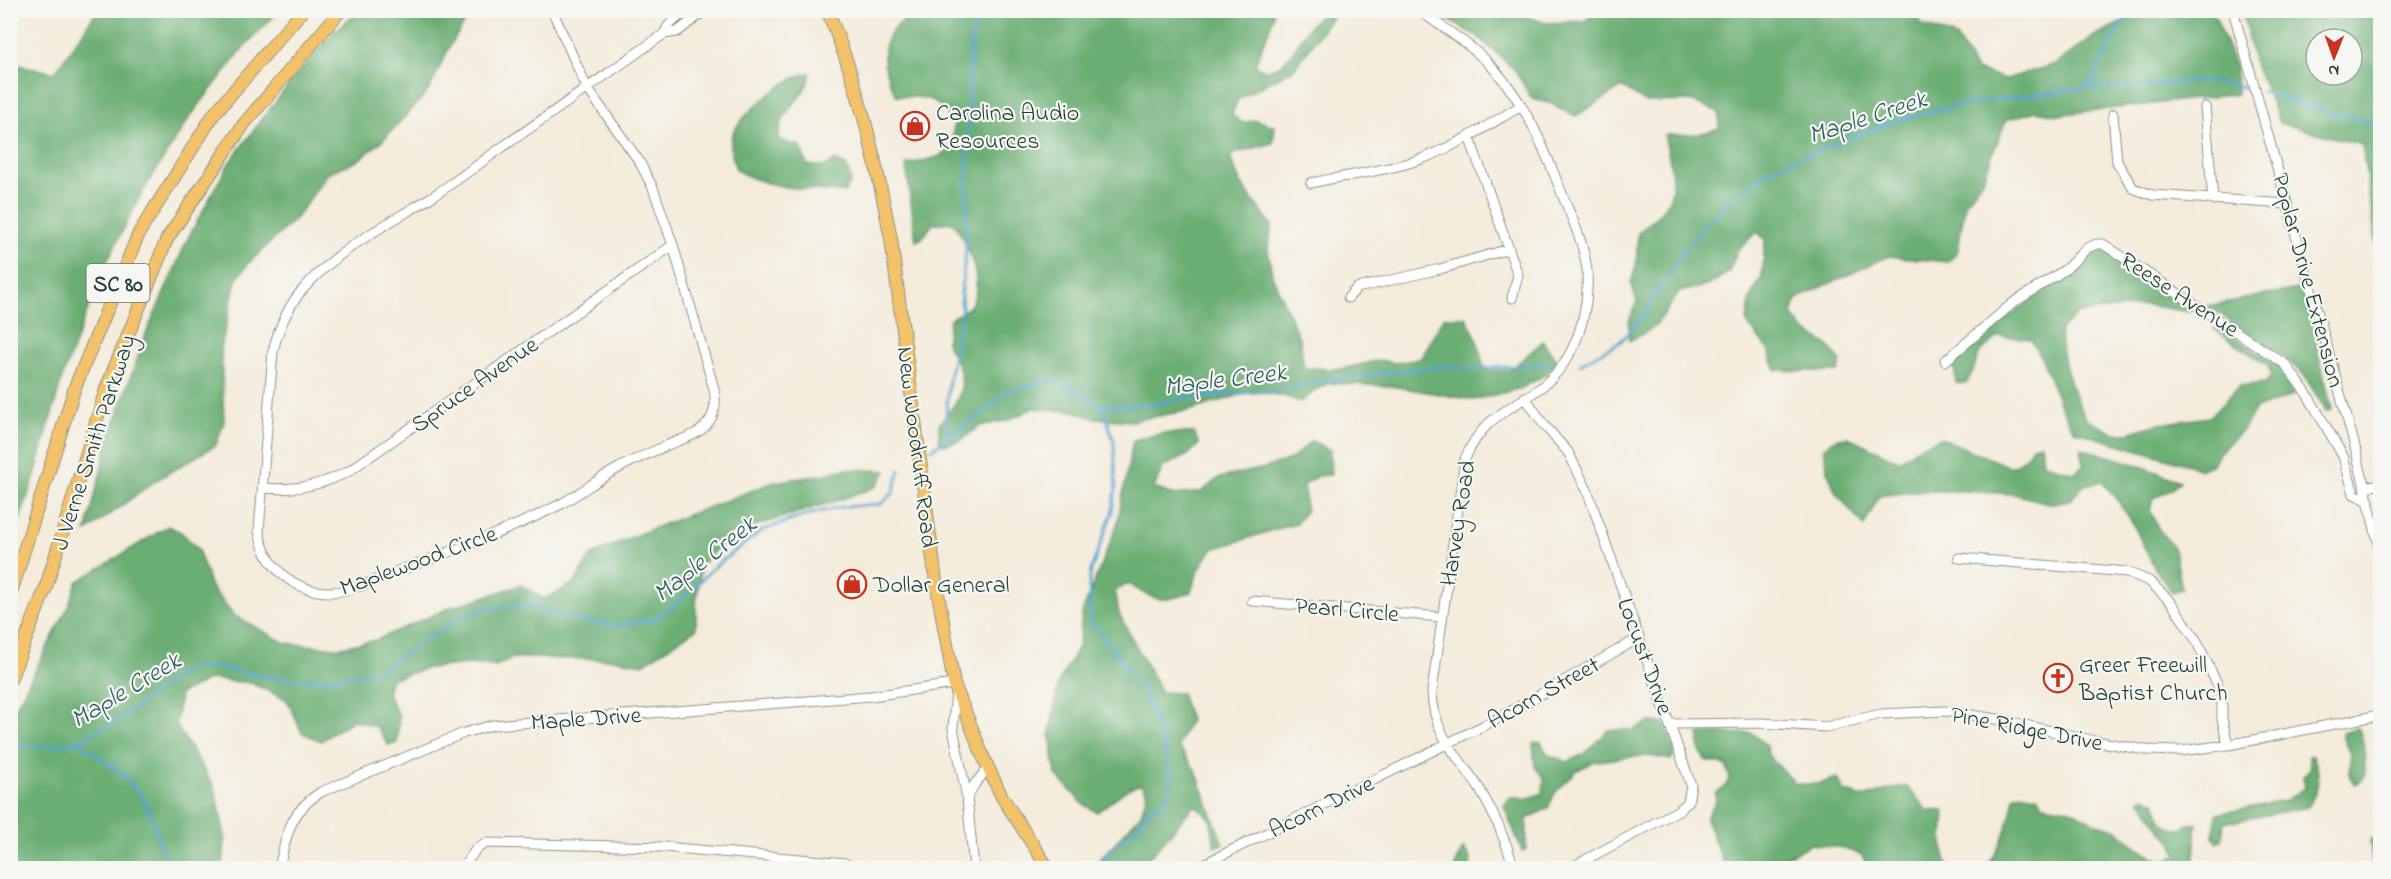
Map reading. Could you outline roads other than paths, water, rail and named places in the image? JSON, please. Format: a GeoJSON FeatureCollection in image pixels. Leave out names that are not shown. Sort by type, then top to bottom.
{"type":"FeatureCollection","features":[{"type":"Feature","properties":{"kind":"main road","name":"J Verne Smith Parkway"},"geometry":{"type":"LineString","coordinates":[[10,596],[75,387],[139,233],[214,114],[303,10]]}},
{"type":"Feature","properties":{"kind":"main road","name":"J Verne Smith Parkway"},"geometry":{"type":"LineString","coordinates":[[10,680],[46,587],[106,389],[167,239],[244,124],[341,10]]}},
{"type":"Feature","properties":{"kind":"main road","name":"New Woodruff Road"},"geometry":{"type":"LineString","coordinates":[[827,10],[864,112],[891,239],[936,582],[955,687],[988,768],[1023,832],[1048,868]]}},
{"type":"Feature","properties":{"kind":"street"},"geometry":{"type":"LineString","coordinates":[[552,10],[587,88]]}},
{"type":"Feature","properties":{"kind":"street","name":"Maplewood Circle"},"geometry":{"type":"LineString","coordinates":[[664,34],[668,26],[686,10]]}},
{"type":"Feature","properties":{"kind":"street","name":"Maplewood Circle"},"geometry":{"type":"LineString","coordinates":[[587,88],[647,174],[663,214],[716,398],[708,423],[694,434],[618,468],[561,503],[448,552],[343,591],[319,591],[297,585],[286,579],[270,563],[259,531],[273,351],[284,318],[303,288],[324,268],[369,233],[429,198],[664,34],[676,32],[706,10]]}},
{"type":"Feature","properties":{"kind":"street","name":"Harvey Road"},"geometry":{"type":"LineString","coordinates":[[1419,10],[1476,51],[1500,76],[1521,106],[1542,141],[1578,235],[1587,269],[1584,310],[1575,344],[1554,376],[1488,422],[1478,433],[1465,459],[1432,691],[1432,704],[1437,724],[1446,744],[1464,766],[1493,814],[1514,868]]}},
{"type":"Feature","properties":{"kind":"street","name":"Poplar Drive Extension"},"geometry":{"type":"LineString","coordinates":[[2233,10],[2365,486],[2380,550]]}},
{"type":"Feature","properties":{"kind":"street"},"geometry":{"type":"LineString","coordinates":[[1311,183],[1424,158],[1469,136],[1521,106]]}},
{"type":"Feature","properties":{"kind":"street"},"geometry":{"type":"LineString","coordinates":[[2205,106],[2213,200]]}},
{"type":"Feature","properties":{"kind":"street"},"geometry":{"type":"LineString","coordinates":[[2113,114],[2117,162],[2133,188],[2152,195],[2287,204]]}},
{"type":"Feature","properties":{"kind":"street"},"geometry":{"type":"LineString","coordinates":[[1469,136],[1518,275],[1512,298]]}},
{"type":"Feature","properties":{"kind":"street","name":"Reese Avenue"},"geometry":{"type":"LineString","coordinates":[[1945,361],[2013,303],[2066,270],[2087,248],[2103,244],[2285,364],[2307,394],[2343,456],[2354,494],[2369,501]]}},
{"type":"Feature","properties":{"kind":"street","name":"Spruce Avenue"},"geometry":{"type":"LineString","coordinates":[[263,488],[289,489],[314,486],[349,471],[673,245]]}},
{"type":"Feature","properties":{"kind":"street"},"geometry":{"type":"LineString","coordinates":[[1348,298],[1357,288],[1440,269],[1509,249]]}},
{"type":"Feature","properties":{"kind":"street","name":"Locust Drive"},"geometry":{"type":"LineString","coordinates":[[1525,397],[1568,452],[1581,477],[1691,784],[1688,802],[1679,810],[1570,868]]}},
{"type":"Feature","properties":{"kind":"street"},"geometry":{"type":"LineString","coordinates":[[2365,486],[2380,485]]}},
{"type":"Feature","properties":{"kind":"street"},"geometry":{"type":"LineString","coordinates":[[1959,558],[2127,572],[2150,581],[2171,603],[2196,640],[2214,674],[2222,694],[2222,719],[2228,745]]}},
{"type":"Feature","properties":{"kind":"street","name":"Pearl Circle"},"geometry":{"type":"LineString","coordinates":[[1252,601],[1442,617]]}},
{"type":"Feature","properties":{"kind":"street","name":"Acorn Street"},"geometry":{"type":"LineString","coordinates":[[1446,744],[1499,718],[1639,639]]}},
{"type":"Feature","properties":{"kind":"street"},"geometry":{"type":"LineString","coordinates":[[955,687],[953,728],[967,798],[974,868]]}},
{"type":"Feature","properties":{"kind":"street","name":"Maple Drive"},"geometry":{"type":"LineString","coordinates":[[279,868],[288,829],[301,807],[310,799],[321,792],[478,728],[560,719],[871,696],[955,687]]}},
{"type":"Feature","properties":{"kind":"street","name":"Pine Ridge Drive"},"geometry":{"type":"LineString","coordinates":[[1671,724],[1761,723],[1826,727],[1881,714],[1945,711],[2003,720],[2070,736],[2146,750],[2180,751],[2228,745],[2380,715]]}},
{"type":"Feature","properties":{"kind":"street","name":"Acorn Drive"},"geometry":{"type":"LineString","coordinates":[[1196,868],[1446,744]]}},
{"type":"Feature","properties":{"kind":"street"},"geometry":{"type":"LineString","coordinates":[[967,798],[988,768]]}},
{"type":"Feature","properties":{"kind":"street"},"geometry":{"type":"LineString","coordinates":[[463,868],[476,849],[487,843],[664,847],[845,863],[851,868]]}},
{"type":"Feature","properties":{"kind":"waterway"},"geometry":{"type":"LineString","coordinates":[[948,439],[946,414],[949,379],[962,314],[961,296],[966,246],[970,46],[979,10]]}},
{"type":"Feature","properties":{"kind":"waterway"},"geometry":{"type":"LineString","coordinates":[[2085,88],[2097,72],[2129,10]]}},
{"type":"Feature","properties":{"kind":"waterway","name":"Maple Creek"},"geometry":{"type":"LineString","coordinates":[[1580,364],[1620,342],[1641,318],[1682,253],[1706,223],[1735,195],[1769,170],[1887,124],[1932,111],[1974,103],[2085,88],[2141,87],[2200,80],[2251,88]]}},
{"type":"Feature","properties":{"kind":"waterway","name":"Maple Creek"},"geometry":{"type":"LineString","coordinates":[[2262,92],[2380,125]]}},
{"type":"Feature","properties":{"kind":"waterway","name":"Maple Creek"},"geometry":{"type":"LineString","coordinates":[[932,449],[984,412],[1006,392],[1051,378],[1103,406],[1156,404],[1180,399],[1278,390],[1315,382],[1441,366],[1473,369],[1549,364]]}},
{"type":"Feature","properties":{"kind":"waterway"},"geometry":{"type":"LineString","coordinates":[[1103,406],[1114,442],[1116,487],[1112,513],[1091,570],[1089,584],[1091,621],[1141,687],[1162,740],[1172,779],[1169,792],[1160,807],[1150,808],[1132,832],[1108,852],[1103,868]]}},
{"type":"Feature","properties":{"kind":"waterway","name":"Maple Creek"},"geometry":{"type":"LineString","coordinates":[[10,747],[60,745],[78,741],[121,719],[182,672],[199,667],[215,667],[272,678],[305,680],[368,673],[385,667],[463,616],[487,608],[529,605],[568,618],[617,626],[654,619],[685,596],[713,568],[761,531],[803,516],[841,507],[881,504],[893,493],[900,470]]}},
{"type":"Feature","properties":{"kind":"waterway"},"geometry":{"type":"LineString","coordinates":[[78,741],[120,772],[139,793],[151,816],[167,868]]}},
{"type":"Feature","properties":{"kind":"place","name":"Carolina Audio Resources"},"geometry":{"type":"Point","coordinates":[915,126]}},
{"type":"Feature","properties":{"kind":"place","name":"Dollar General"},"geometry":{"type":"Point","coordinates":[852,584]}},
{"type":"Feature","properties":{"kind":"place","name":"Greer Freewill Baptist Church"},"geometry":{"type":"Point","coordinates":[2058,678]}}]}
